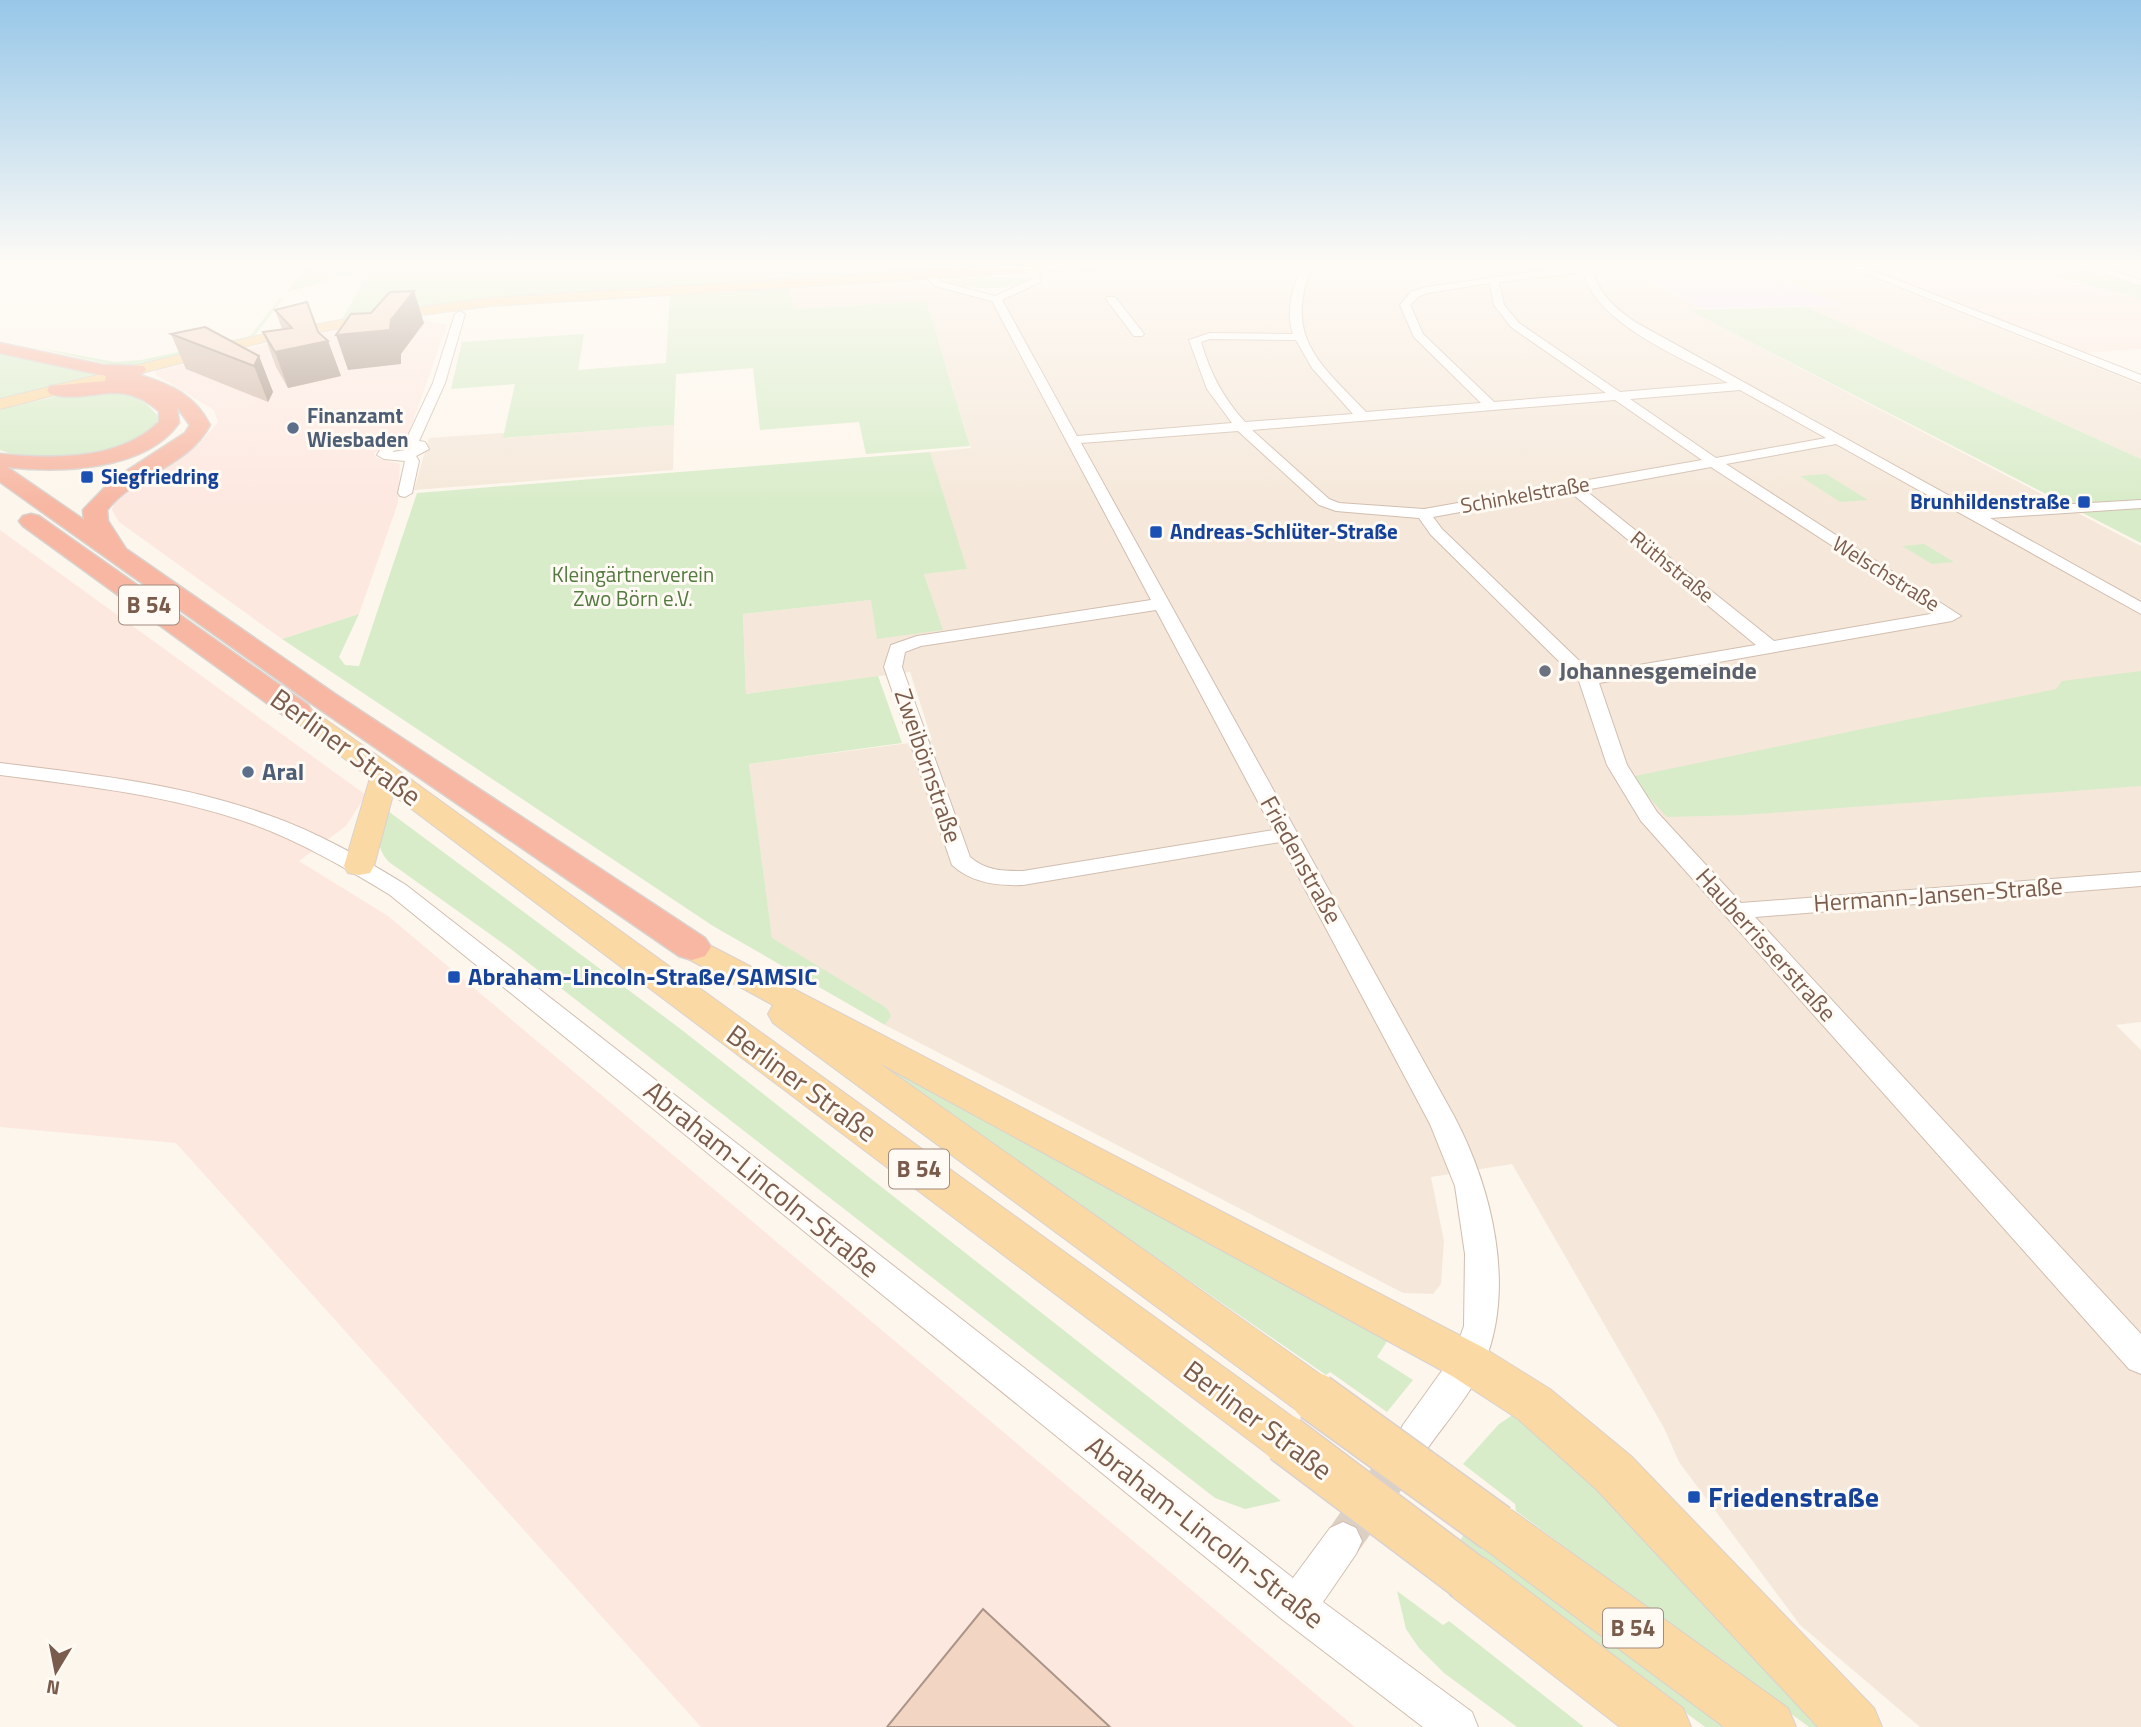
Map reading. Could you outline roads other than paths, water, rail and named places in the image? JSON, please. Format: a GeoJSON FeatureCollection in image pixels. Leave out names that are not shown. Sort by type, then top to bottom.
{"type":"FeatureCollection","features":[{"type":"Feature","properties":{"kind":"highway"},"geometry":{"type":"LineString","coordinates":[[0,348],[29,351],[130,376],[181,399],[196,416],[200,425],[196,434],[182,447],[121,483],[101,499],[95,510],[96,521],[117,551]]}},
{"type":"Feature","properties":{"kind":"highway"},"geometry":{"type":"LineString","coordinates":[[57,390],[130,376]]}},
{"type":"Feature","properties":{"kind":"highway"},"geometry":{"type":"LineString","coordinates":[[0,460],[44,464],[78,461],[118,452],[157,436],[169,424],[169,409],[130,376]]}},
{"type":"Feature","properties":{"kind":"highway","name":"B 54"},"geometry":{"type":"LineString","coordinates":[[0,472],[117,551]]}},
{"type":"Feature","properties":{"kind":"highway","name":"Berliner Straße"},"geometry":{"type":"LineString","coordinates":[[0,499],[298,711]]}},
{"type":"Feature","properties":{"kind":"highway","name":"Berliner Straße"},"geometry":{"type":"LineString","coordinates":[[117,551],[325,700],[692,947]]}},
{"type":"Feature","properties":{"kind":"main road"},"geometry":{"type":"LineString","coordinates":[[130,376],[166,363],[238,345]]}},
{"type":"Feature","properties":{"kind":"main road"},"geometry":{"type":"LineString","coordinates":[[0,404],[57,390]]}},
{"type":"Feature","properties":{"kind":"main road","name":"Berliner Straße"},"geometry":{"type":"LineString","coordinates":[[298,711],[1285,1439],[1664,1727]]}},
{"type":"Feature","properties":{"kind":"main road"},"geometry":{"type":"LineString","coordinates":[[359,866],[385,774]]}},
{"type":"Feature","properties":{"kind":"main road"},"geometry":{"type":"LineString","coordinates":[[692,947],[1468,1362],[1534,1404],[1614,1473],[1855,1727]]}},
{"type":"Feature","properties":{"kind":"main road","name":"Berliner Straße"},"geometry":{"type":"LineString","coordinates":[[692,947],[1769,1727]]}},
{"type":"Feature","properties":{"kind":"street"},"geometry":{"type":"LineString","coordinates":[[405,493],[412,461],[410,450],[439,383],[451,345]]}},
{"type":"Feature","properties":{"kind":"street","name":"Friedenstraße"},"geometry":{"type":"LineString","coordinates":[[1021,345],[1444,1124],[1470,1186],[1481,1254],[1480,1326],[1468,1362],[1415,1437]]}},
{"type":"Feature","properties":{"kind":"street","name":"Schinkelstraße"},"geometry":{"type":"LineString","coordinates":[[1198,345],[1205,377],[1240,426],[1328,505],[1424,514],[1838,440]]}},
{"type":"Feature","properties":{"kind":"street"},"geometry":{"type":"LineString","coordinates":[[1303,345],[1321,371],[1362,416]]}},
{"type":"Feature","properties":{"kind":"street"},"geometry":{"type":"LineString","coordinates":[[1427,345],[1446,366],[1491,406]]}},
{"type":"Feature","properties":{"kind":"street","name":"Welschstraße"},"geometry":{"type":"LineString","coordinates":[[1546,345],[1713,461],[1952,616],[1588,679]]}},
{"type":"Feature","properties":{"kind":"street"},"geometry":{"type":"LineString","coordinates":[[1670,345],[2141,609]]}},
{"type":"Feature","properties":{"kind":"street"},"geometry":{"type":"LineString","coordinates":[[2053,345],[2141,379]]}},
{"type":"Feature","properties":{"kind":"street"},"geometry":{"type":"LineString","coordinates":[[1073,440],[1742,386]]}},
{"type":"Feature","properties":{"kind":"street","name":"Rüthstraße"},"geometry":{"type":"LineString","coordinates":[[1573,486],[1770,647]]}},
{"type":"Feature","properties":{"kind":"street"},"geometry":{"type":"LineString","coordinates":[[1972,515],[2141,503]]}},
{"type":"Feature","properties":{"kind":"street","name":"Hauberrisserstraße"},"geometry":{"type":"LineString","coordinates":[[1424,514],[1436,531],[1588,679],[1626,783],[1649,816],[2141,1358]]}},
{"type":"Feature","properties":{"kind":"street","name":"Zweibörnstraße"},"geometry":{"type":"LineString","coordinates":[[1162,604],[917,641],[897,649],[893,667],[960,860],[968,869],[993,878],[1023,878],[1287,834]]}},
{"type":"Feature","properties":{"kind":"street","name":"Abraham-Lincoln-Straße"},"geometry":{"type":"LineString","coordinates":[[0,769],[146,789],[197,801],[294,833],[359,866],[444,924],[1297,1606],[1457,1727]]}},
{"type":"Feature","properties":{"kind":"street","name":"Hermann-Jansen-Straße"},"geometry":{"type":"LineString","coordinates":[[1735,911],[2141,879]]}},
{"type":"Feature","properties":{"kind":"street"},"geometry":{"type":"LineString","coordinates":[[1297,1606],[1343,1541]]}},
{"type":"Feature","properties":{"kind":"tunnel"},"geometry":{"type":"LineString","coordinates":[[1343,1541],[1404,1454]]}},
{"type":"Feature","properties":{"kind":"place","name":"Finanzamt Wiesbaden"},"geometry":{"type":"Point","coordinates":[293,428]}},
{"type":"Feature","properties":{"kind":"place","name":"Siegfriedring"},"geometry":{"type":"Point","coordinates":[87,477]}},
{"type":"Feature","properties":{"kind":"place","name":"Brunhildenstraße"},"geometry":{"type":"Point","coordinates":[2084,502]}},
{"type":"Feature","properties":{"kind":"place","name":"Andreas-Schlüter-Straße"},"geometry":{"type":"Point","coordinates":[1156,532]}},
{"type":"Feature","properties":{"kind":"place","name":"Johannesgemeinde"},"geometry":{"type":"Point","coordinates":[1545,671]}},
{"type":"Feature","properties":{"kind":"place","name":"Aral"},"geometry":{"type":"Point","coordinates":[248,772]}},
{"type":"Feature","properties":{"kind":"place","name":"Abraham-Lincoln-Straße/SAMSIC"},"geometry":{"type":"Point","coordinates":[454,977]}},
{"type":"Feature","properties":{"kind":"place","name":"Friedenstraße"},"geometry":{"type":"Point","coordinates":[1694,1497]}},
{"type":"Feature","properties":{"kind":"park label","name":"Kleingärtnerverein Zwo Börn e.V."},"geometry":{"type":"Point","coordinates":[633,587]}}]}
